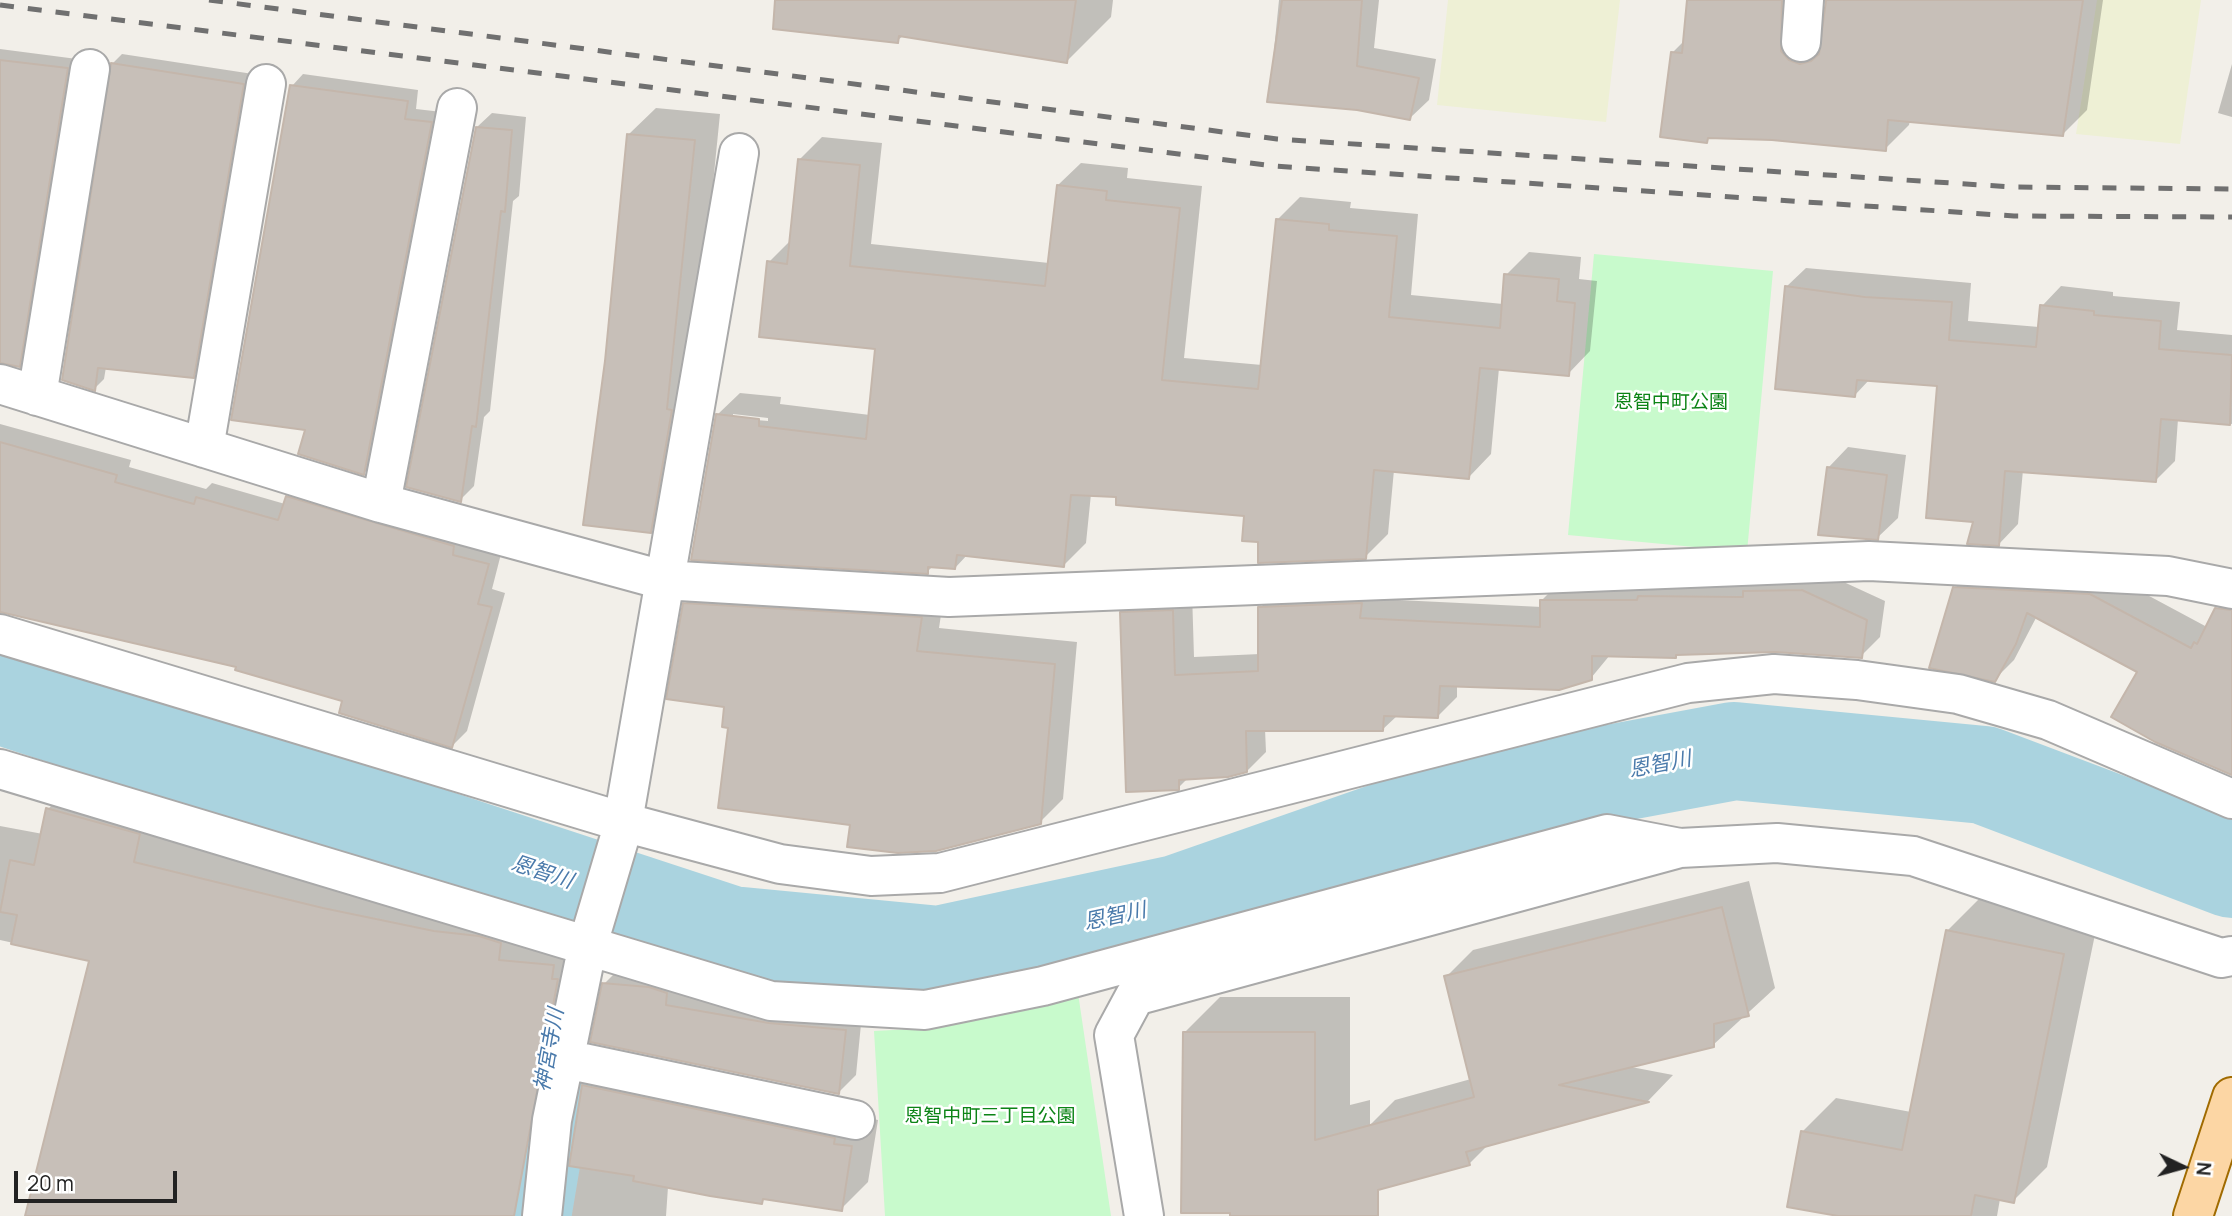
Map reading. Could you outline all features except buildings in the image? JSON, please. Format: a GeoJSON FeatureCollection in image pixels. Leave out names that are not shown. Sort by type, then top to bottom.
{"type":"FeatureCollection","features":[{"type":"Feature","properties":{"kind":"main road"},"geometry":{"type":"LineString","coordinates":[[2193,1216],[2232,1097]]}},
{"type":"Feature","properties":{"kind":"street"},"geometry":{"type":"LineString","coordinates":[[1801,43],[1804,0]]}},
{"type":"Feature","properties":{"kind":"street"},"geometry":{"type":"LineString","coordinates":[[37,396],[90,69]]}},
{"type":"Feature","properties":{"kind":"street"},"geometry":{"type":"LineString","coordinates":[[204,448],[266,84]]}},
{"type":"Feature","properties":{"kind":"street"},"geometry":{"type":"LineString","coordinates":[[381,503],[457,108]]}},
{"type":"Feature","properties":{"kind":"street"},"geometry":{"type":"LineString","coordinates":[[541,1216],[552,1120],[591,938],[622,827],[739,153]]}},
{"type":"Feature","properties":{"kind":"street"},"geometry":{"type":"LineString","coordinates":[[0,384],[381,503],[663,580],[948,597],[1869,561],[2168,576],[2232,589]]}},
{"type":"Feature","properties":{"kind":"street"},"geometry":{"type":"LineString","coordinates":[[0,634],[622,827],[780,864],[871,876],[940,873],[1688,683],[1774,674],[1857,680],[1958,694],[2048,720],[2232,799]]}},
{"type":"Feature","properties":{"kind":"street"},"geometry":{"type":"LineString","coordinates":[[0,769],[591,938],[771,1001],[925,1010],[1042,986],[1607,834],[1680,848]]}},
{"type":"Feature","properties":{"kind":"street"},"geometry":{"type":"LineString","coordinates":[[1144,1216],[1114,1035],[1135,996],[1680,848],[1777,843],[1913,856],[2221,958],[2232,956]]}},
{"type":"Feature","properties":{"kind":"street"},"geometry":{"type":"LineString","coordinates":[[565,1059],[855,1120]]}},
{"type":"Feature","properties":{"kind":"green space"},"geometry":{"type":"Polygon","coordinates":[[[1448,0],[1620,0],[1606,122],[1437,105],[1448,0]]]}},
{"type":"Feature","properties":{"kind":"green space"},"geometry":{"type":"Polygon","coordinates":[[[2097,0],[2201,0],[2180,144],[2076,134],[2097,0]]]}},
{"type":"Feature","properties":{"kind":"green space","name":"恩智中町公園"},"geometry":{"type":"Polygon","coordinates":[[[1594,254],[1773,271],[1747,552],[1568,535],[1594,254]]]}},
{"type":"Feature","properties":{"kind":"green space","name":"恩智中町三丁目公園"},"geometry":{"type":"Polygon","coordinates":[[[1078,993],[1111,1216],[885,1216],[874,1031],[931,1028],[1078,993]]]}},
{"type":"Feature","properties":{"kind":"waterway","name":"恩智川"},"geometry":{"type":"LineString","coordinates":[[0,695],[731,935],[939,955],[1177,904],[1481,798],[1734,751],[1984,775],[2232,869]]}},
{"type":"Feature","properties":{"kind":"waterway","name":"神宮寺川"},"geometry":{"type":"LineString","coordinates":[[522,1216],[547,1067]]}},
{"type":"Feature","properties":{"kind":"railway"},"geometry":{"type":"LineString","coordinates":[[209,0],[1277,139],[2012,187],[2232,189]]}},
{"type":"Feature","properties":{"kind":"railway"},"geometry":{"type":"LineString","coordinates":[[0,5],[1273,166],[2014,216],[2232,217]]}}]}
